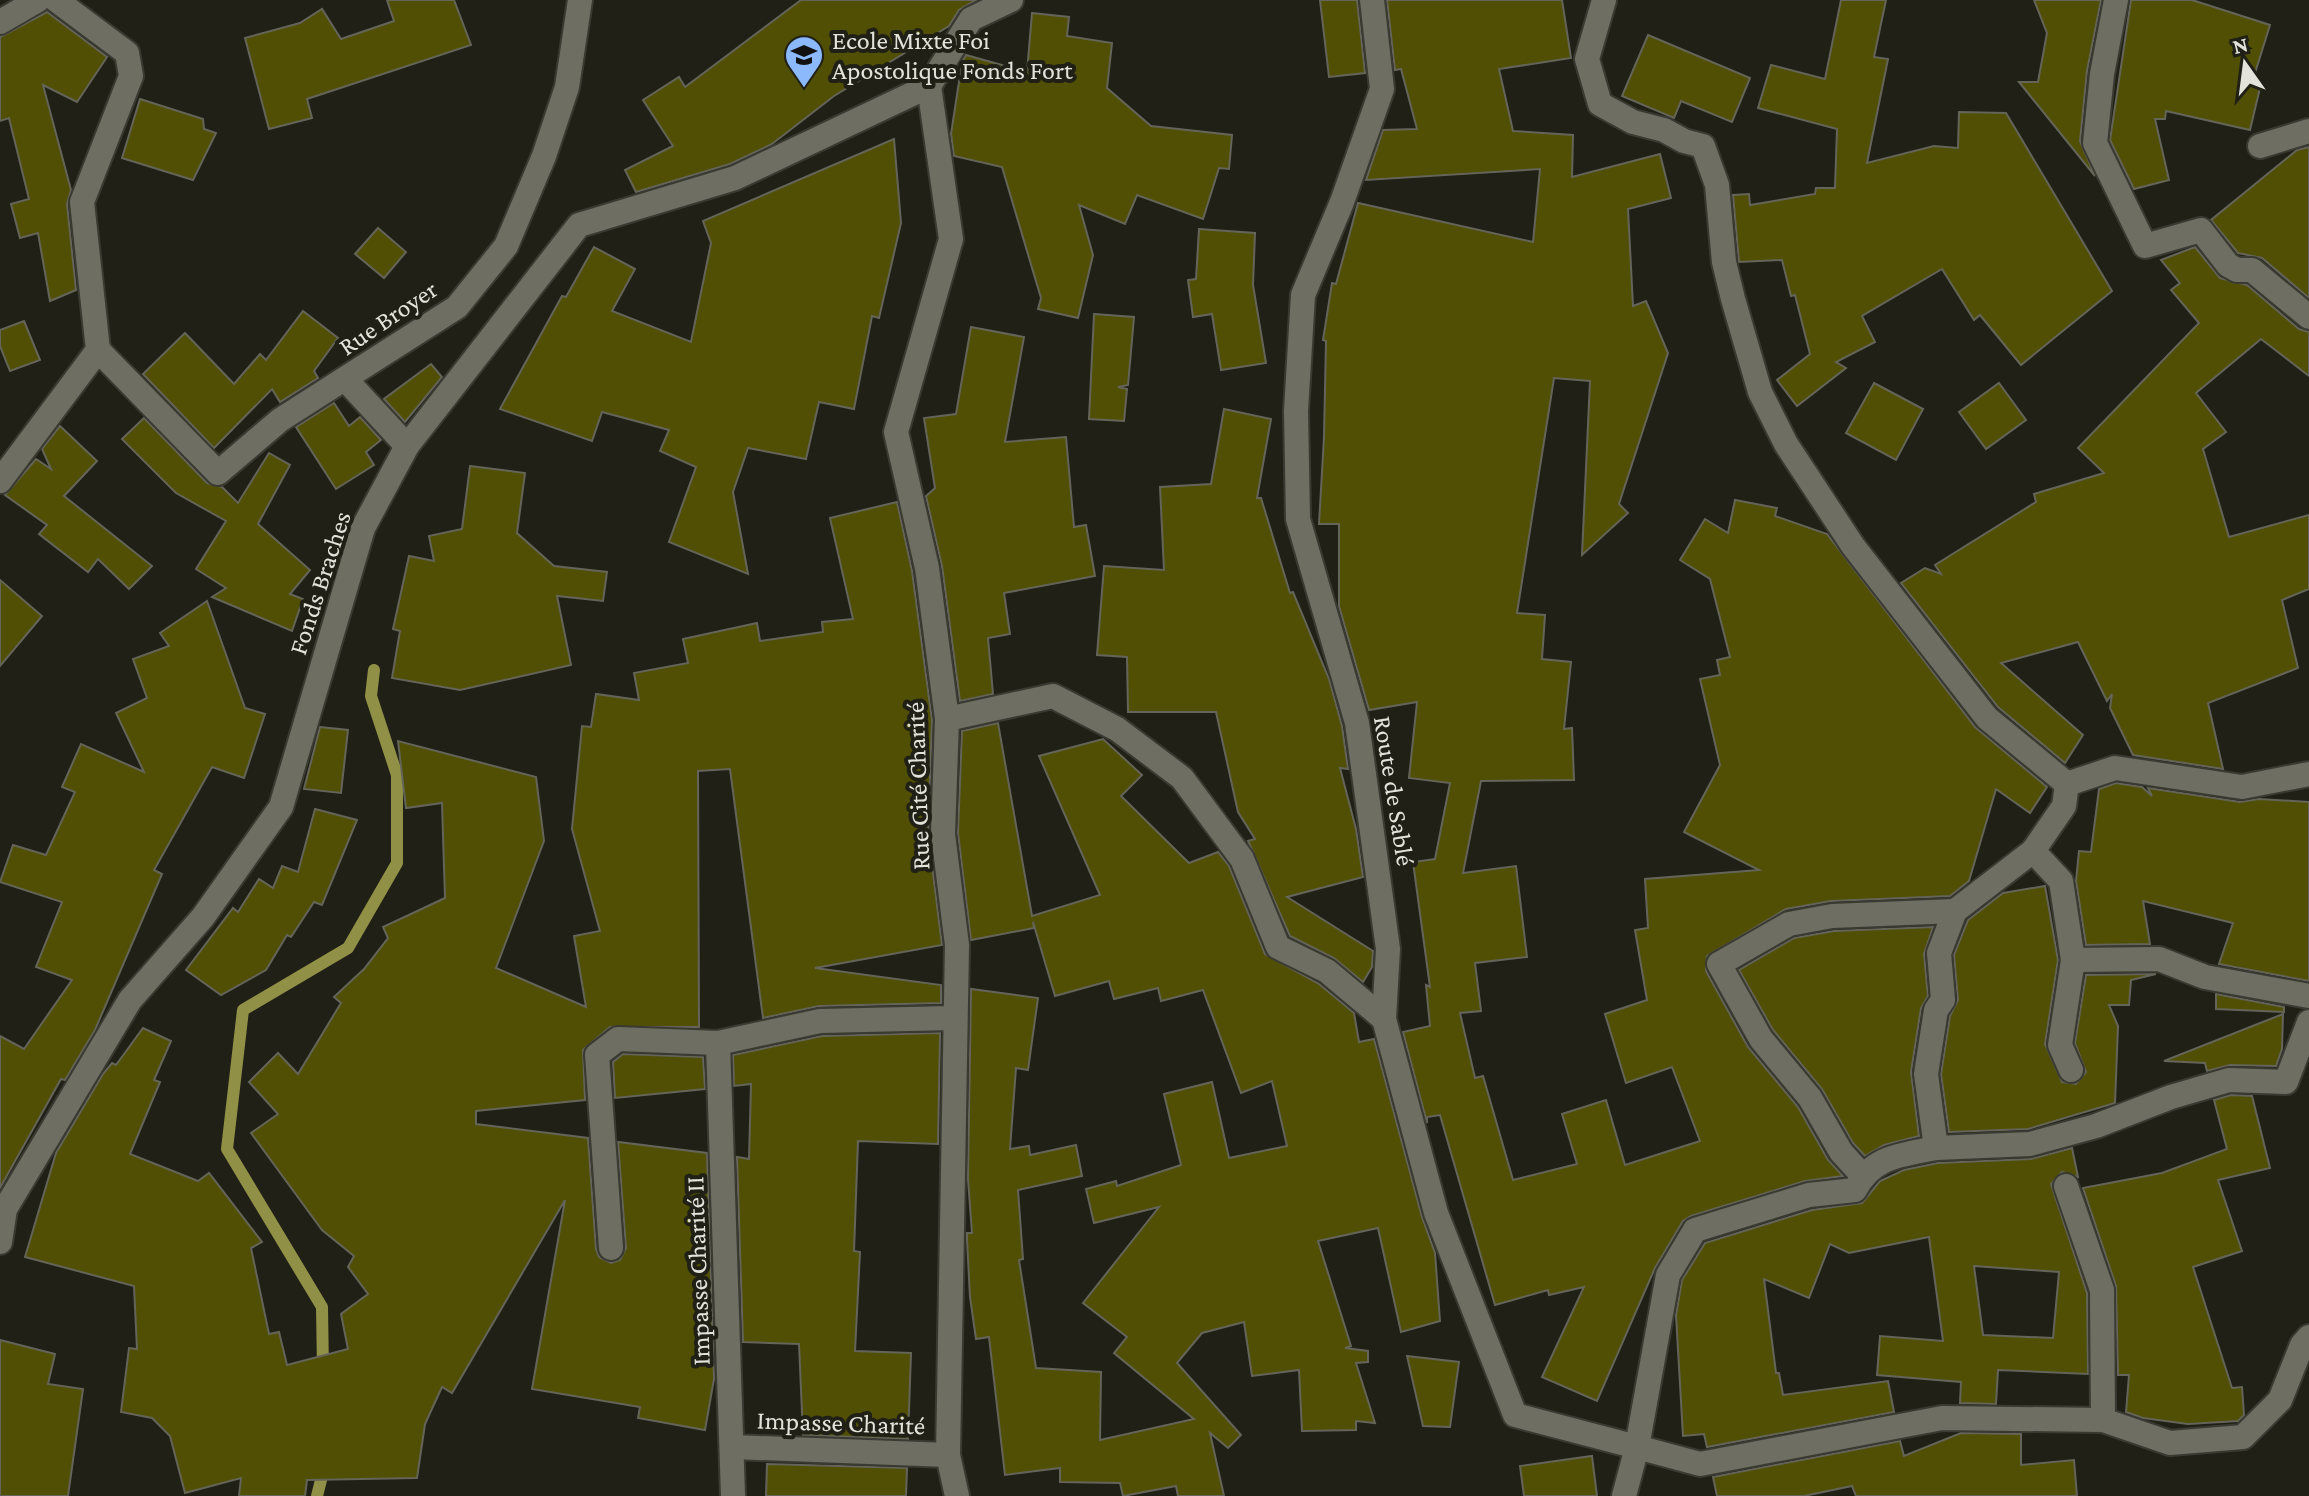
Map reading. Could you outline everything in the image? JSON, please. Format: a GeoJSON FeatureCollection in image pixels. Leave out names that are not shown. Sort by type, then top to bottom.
{"type":"FeatureCollection","features":[{"type":"Feature","properties":{"kind":"street"},"geometry":{"type":"LineString","coordinates":[[0,22],[38,0]]}},
{"type":"Feature","properties":{"kind":"street"},"geometry":{"type":"LineString","coordinates":[[0,481],[98,350],[82,202],[131,76],[127,53],[56,0]]}},
{"type":"Feature","properties":{"kind":"street","name":"Rue Broyer"},"geometry":{"type":"LineString","coordinates":[[98,350],[218,473],[280,420],[347,381],[457,307],[506,246],[544,156],[567,87],[580,0]]}},
{"type":"Feature","properties":{"kind":"street"},"geometry":{"type":"LineString","coordinates":[[929,86],[971,19],[1011,0]]}},
{"type":"Feature","properties":{"kind":"street","name":"Route de Sablé"},"geometry":{"type":"LineString","coordinates":[[1372,0],[1382,89],[1342,202],[1303,295],[1296,411],[1298,519],[1357,723],[1378,856],[1388,949],[1384,1019],[1436,1213],[1515,1415],[1637,1447]]}},
{"type":"Feature","properties":{"kind":"street"},"geometry":{"type":"LineString","coordinates":[[1604,0],[1587,59],[1600,104],[1633,122],[1664,130],[1684,141],[1703,146],[1717,185],[1724,262],[1733,299],[1760,392],[1786,444],[1853,546],[1987,718],[2067,784]]}},
{"type":"Feature","properties":{"kind":"street"},"geometry":{"type":"LineString","coordinates":[[2116,0],[2102,74],[2095,143],[2145,246],[2201,230],[2228,265],[2237,270],[2252,270],[2309,317]]}},
{"type":"Feature","properties":{"kind":"street","name":"Fonds Braches"},"geometry":{"type":"LineString","coordinates":[[0,1242],[5,1209],[130,1000],[203,917],[281,807],[363,528],[407,446],[579,225],[735,178],[929,86]]}},
{"type":"Feature","properties":{"kind":"street","name":"Rue Cité Charité"},"geometry":{"type":"LineString","coordinates":[[929,86],[951,239],[896,432],[927,568],[947,719],[943,834],[957,945],[948,1455],[957,1496]]}},
{"type":"Feature","properties":{"kind":"street"},"geometry":{"type":"LineString","coordinates":[[2260,146],[2309,131]]}},
{"type":"Feature","properties":{"kind":"street"},"geometry":{"type":"LineString","coordinates":[[347,381],[407,446]]}},
{"type":"Feature","properties":{"kind":"street"},"geometry":{"type":"LineString","coordinates":[[947,719],[1053,696],[1117,729],[1182,778],[1242,859],[1278,947],[1327,971],[1384,1019]]}},
{"type":"Feature","properties":{"kind":"street"},"geometry":{"type":"LineString","coordinates":[[2067,784],[2115,768],[2242,787],[2309,774]]}},
{"type":"Feature","properties":{"kind":"street"},"geometry":{"type":"LineString","coordinates":[[1936,1148],[1926,1074],[1936,1010],[1943,1000],[1939,953],[1955,911],[2033,851],[2064,806],[2067,784]]}},
{"type":"Feature","properties":{"kind":"street"},"geometry":{"type":"LineString","coordinates":[[2033,851],[2061,881],[2073,960],[2060,1045],[2071,1070]]}},
{"type":"Feature","properties":{"kind":"street"},"geometry":{"type":"LineString","coordinates":[[1862,1175],[1841,1152],[1810,1098],[1761,1039],[1719,964],[1789,924],[1832,916],[1955,911]]}},
{"type":"Feature","properties":{"kind":"street"},"geometry":{"type":"LineString","coordinates":[[2073,960],[2159,959],[2205,977],[2309,996]]}},
{"type":"Feature","properties":{"kind":"street"},"geometry":{"type":"LineString","coordinates":[[611,1248],[597,1055],[618,1039],[718,1043],[820,1021],[954,1018]]}},
{"type":"Feature","properties":{"kind":"street"},"geometry":{"type":"LineString","coordinates":[[1624,1496],[1637,1447],[1668,1275],[1695,1230],[1809,1195],[1855,1190],[1862,1175],[1881,1160],[1936,1148],[2030,1144],[2096,1126],[2171,1097],[2229,1080],[2286,1082],[2309,1022]]}},
{"type":"Feature","properties":{"kind":"street","name":"Impasse Charité II"},"geometry":{"type":"LineString","coordinates":[[718,1043],[733,1496]]}},
{"type":"Feature","properties":{"kind":"street"},"geometry":{"type":"LineString","coordinates":[[2066,1186],[2102,1290],[2103,1420]]}},
{"type":"Feature","properties":{"kind":"street"},"geometry":{"type":"LineString","coordinates":[[1637,1447],[1700,1464],[1942,1418],[2103,1420],[2170,1443],[2243,1437],[2280,1400],[2302,1345],[2309,1337]]}},
{"type":"Feature","properties":{"kind":"street","name":"Impasse Charité"},"geometry":{"type":"LineString","coordinates":[[733,1447],[948,1455]]}},
{"type":"Feature","properties":{"kind":"building"},"geometry":{"type":"Polygon","coordinates":[[[387,0],[454,0],[471,45],[307,99],[312,118],[269,129],[245,38],[300,23],[322,9],[341,39],[394,21],[387,0]]]}},
{"type":"Feature","properties":{"kind":"building"},"geometry":{"type":"Polygon","coordinates":[[[801,0],[976,0],[959,10],[949,26],[834,96],[772,144],[730,164],[636,192],[625,170],[673,146],[643,100],[679,77],[685,87],[801,0]]]}},
{"type":"Feature","properties":{"kind":"building"},"geometry":{"type":"Polygon","coordinates":[[[1320,0],[1357,0],[1365,73],[1329,77],[1320,0]]]}},
{"type":"Feature","properties":{"kind":"building"},"geometry":{"type":"Polygon","coordinates":[[[1387,0],[1562,0],[1571,58],[1499,69],[1513,131],[1573,135],[1572,177],[1660,154],[1671,198],[1628,209],[1633,306],[1646,301],[1668,353],[1619,504],[1628,513],[1582,555],[1590,381],[1554,378],[1517,613],[1545,615],[1542,659],[1571,662],[1564,729],[1572,728],[1574,780],[1481,781],[1463,873],[1516,866],[1527,957],[1475,963],[1481,1011],[1460,1013],[1475,1078],[1483,1076],[1513,1180],[1577,1164],[1562,1114],[1606,1100],[1625,1165],[1700,1141],[1672,1067],[1626,1083],[1605,1014],[1647,1000],[1635,930],[1648,928],[1645,879],[1759,870],[1684,832],[1720,765],[1700,679],[1720,675],[1717,660],[1730,657],[1710,579],[1680,560],[1705,519],[1728,533],[1735,500],[1777,508],[1775,516],[1827,534],[1975,727],[2047,787],[2030,813],[1996,789],[1969,881],[1950,896],[1831,901],[1786,909],[1707,956],[1706,971],[1748,1047],[1798,1107],[1828,1160],[1843,1176],[1805,1181],[1683,1221],[1655,1268],[1597,1401],[1542,1377],[1584,1287],[1549,1295],[1548,1290],[1495,1305],[1440,1115],[1427,1117],[1427,1123],[1403,1032],[1430,1026],[1426,985],[1430,987],[1413,862],[1435,859],[1450,783],[1409,778],[1417,702],[1369,710],[1339,606],[1339,524],[1319,524],[1324,437],[1326,341],[1323,340],[1332,283],[1336,284],[1358,203],[1533,242],[1540,169],[1366,180],[1383,130],[1417,129],[1401,69],[1395,70],[1387,0]]]}},
{"type":"Feature","properties":{"kind":"building"},"geometry":{"type":"Polygon","coordinates":[[[1841,0],[1886,0],[1874,57],[1888,59],[1867,163],[1934,146],[1958,148],[1959,112],[2006,113],[2112,291],[2021,365],[1980,315],[1974,320],[1942,269],[1862,316],[1875,342],[1836,362],[1846,368],[1797,406],[1777,380],[1810,354],[1795,295],[1791,296],[1782,260],[1739,262],[1733,195],[1749,194],[1750,205],[1815,194],[1816,188],[1835,188],[1837,129],[1758,108],[1771,65],[1825,79],[1841,0]]]}},
{"type":"Feature","properties":{"kind":"building"},"geometry":{"type":"Polygon","coordinates":[[[2034,0],[2101,0],[2087,71],[2080,141],[2095,176],[2019,82],[2038,82],[2047,33],[2034,0]]]}},
{"type":"Feature","properties":{"kind":"building"},"geometry":{"type":"Polygon","coordinates":[[[2131,0],[2192,0],[2270,25],[2251,86],[2260,88],[2250,130],[2166,111],[2165,119],[2155,119],[2169,180],[2134,189],[2110,140],[2131,0]]]}},
{"type":"Feature","properties":{"kind":"building"},"geometry":{"type":"Polygon","coordinates":[[[47,12],[107,57],[77,102],[43,85],[71,190],[67,204],[76,290],[50,301],[38,233],[20,238],[11,204],[29,199],[9,118],[0,121],[0,37],[47,12]]]}},
{"type":"Feature","properties":{"kind":"building"},"geometry":{"type":"Polygon","coordinates":[[[1032,13],[1069,17],[1067,36],[1112,43],[1107,88],[1151,126],[1232,135],[1229,169],[1219,168],[1203,219],[1137,195],[1125,224],[1079,205],[1093,255],[1078,318],[1038,309],[1041,298],[1002,167],[954,156],[951,134],[962,62],[966,55],[1027,72],[1032,13]]]}},
{"type":"Feature","properties":{"kind":"building"},"geometry":{"type":"Polygon","coordinates":[[[1648,35],[1750,78],[1732,122],[1681,101],[1674,118],[1622,96],[1648,35]]]}},
{"type":"Feature","properties":{"kind":"building"},"geometry":{"type":"Polygon","coordinates":[[[140,99],[203,119],[204,129],[216,133],[193,180],[122,158],[140,99]]]}},
{"type":"Feature","properties":{"kind":"building"},"geometry":{"type":"Polygon","coordinates":[[[894,139],[901,223],[879,318],[872,316],[854,409],[819,402],[806,459],[748,448],[733,492],[748,574],[669,542],[696,467],[660,451],[669,430],[602,412],[592,441],[500,409],[562,296],[566,297],[594,247],[635,269],[612,311],[691,342],[711,243],[703,221],[894,139]]]}},
{"type":"Feature","properties":{"kind":"building"},"geometry":{"type":"Polygon","coordinates":[[[2309,147],[2309,298],[2262,258],[2238,253],[2211,220],[2297,150],[2309,147]]]}},
{"type":"Feature","properties":{"kind":"building"},"geometry":{"type":"Polygon","coordinates":[[[378,228],[406,252],[384,278],[355,254],[378,228]]]}},
{"type":"Feature","properties":{"kind":"building"},"geometry":{"type":"Polygon","coordinates":[[[1199,229],[1255,233],[1253,285],[1266,363],[1221,370],[1212,314],[1193,317],[1188,280],[1196,279],[1199,229]]]}},
{"type":"Feature","properties":{"kind":"building"},"geometry":{"type":"Polygon","coordinates":[[[2195,247],[2220,278],[2247,285],[2299,329],[2309,332],[2309,376],[2261,339],[2196,393],[2226,432],[2203,449],[2229,537],[2309,515],[2309,589],[2282,600],[2298,668],[2208,703],[2223,769],[2133,755],[2110,708],[2112,694],[2107,701],[2078,642],[2001,663],[2083,735],[2065,763],[1998,707],[1901,583],[1925,568],[1941,574],[1935,565],[2036,502],[2034,494],[2104,473],[2078,448],[2199,323],[2171,290],[2180,283],[2161,260],[2195,247]]]}},
{"type":"Feature","properties":{"kind":"building"},"geometry":{"type":"Polygon","coordinates":[[[303,311],[338,338],[314,371],[318,378],[280,402],[272,389],[214,448],[143,374],[185,333],[234,384],[260,354],[266,360],[303,311]]]}},
{"type":"Feature","properties":{"kind":"building"},"geometry":{"type":"Polygon","coordinates":[[[1094,314],[1134,317],[1128,385],[1118,387],[1127,389],[1124,421],[1089,419],[1094,314]]]}},
{"type":"Feature","properties":{"kind":"building"},"geometry":{"type":"Polygon","coordinates":[[[24,321],[40,360],[10,371],[0,346],[0,330],[24,321]]]}},
{"type":"Feature","properties":{"kind":"building"},"geometry":{"type":"Polygon","coordinates":[[[971,327],[1024,337],[1005,442],[1066,437],[1074,527],[1086,525],[1095,576],[1004,593],[1010,634],[988,638],[993,694],[960,701],[942,566],[926,496],[935,488],[924,418],[956,414],[971,327]]]}},
{"type":"Feature","properties":{"kind":"building"},"geometry":{"type":"Polygon","coordinates":[[[431,364],[442,377],[405,422],[384,399],[431,364]]]}},
{"type":"Feature","properties":{"kind":"building"},"geometry":{"type":"Polygon","coordinates":[[[1874,383],[1923,409],[1896,460],[1846,433],[1874,383]]]}},
{"type":"Feature","properties":{"kind":"building"},"geometry":{"type":"Polygon","coordinates":[[[1999,383],[2026,420],[1986,449],[1959,412],[1999,383]]]}},
{"type":"Feature","properties":{"kind":"building"},"geometry":{"type":"Polygon","coordinates":[[[334,403],[349,426],[360,417],[381,440],[366,452],[374,465],[336,489],[296,427],[334,403]]]}},
{"type":"Feature","properties":{"kind":"building"},"geometry":{"type":"Polygon","coordinates":[[[1224,409],[1271,419],[1257,498],[1261,498],[1290,593],[1293,592],[1329,679],[1342,726],[1348,769],[1340,768],[1356,829],[1363,877],[1287,897],[1373,951],[1372,967],[1363,982],[1334,958],[1290,936],[1248,841],[1255,839],[1238,812],[1216,712],[1128,712],[1127,657],[1097,655],[1104,566],[1164,570],[1160,487],[1211,484],[1224,409]]]}},
{"type":"Feature","properties":{"kind":"building"},"geometry":{"type":"Polygon","coordinates":[[[144,418],[207,483],[222,487],[238,503],[269,453],[290,465],[258,524],[310,570],[290,594],[303,599],[292,631],[212,597],[226,588],[196,569],[226,521],[176,493],[122,439],[144,418]]]}},
{"type":"Feature","properties":{"kind":"building"},"geometry":{"type":"Polygon","coordinates":[[[60,426],[97,461],[64,496],[152,566],[129,589],[98,559],[88,572],[39,534],[47,525],[5,495],[36,459],[51,469],[42,449],[60,426]]]}},
{"type":"Feature","properties":{"kind":"building"},"geometry":{"type":"Polygon","coordinates":[[[470,466],[525,473],[517,533],[554,566],[607,572],[603,601],[557,596],[571,665],[460,690],[392,678],[400,631],[393,629],[409,556],[434,561],[429,536],[462,529],[470,466]]]}},
{"type":"Feature","properties":{"kind":"building"},"geometry":{"type":"Polygon","coordinates":[[[897,502],[912,571],[932,720],[928,833],[942,945],[815,968],[941,985],[941,1003],[819,1006],[763,1018],[730,769],[698,771],[699,1027],[610,1027],[583,1050],[585,1100],[476,1111],[476,1124],[588,1138],[596,1249],[599,1257],[611,1263],[620,1260],[626,1248],[618,1142],[707,1153],[714,1379],[705,1430],[638,1418],[640,1407],[532,1389],[565,1200],[452,1393],[442,1387],[425,1424],[417,1478],[307,1480],[305,1496],[239,1496],[241,1478],[185,1493],[170,1436],[152,1418],[121,1412],[129,1348],[137,1349],[134,1286],[25,1257],[56,1153],[103,1074],[112,1063],[116,1065],[143,1028],[171,1041],[154,1080],[160,1082],[130,1154],[198,1181],[209,1173],[262,1242],[251,1248],[269,1334],[279,1332],[287,1365],[348,1349],[341,1314],[368,1294],[348,1267],[354,1256],[322,1230],[251,1133],[278,1114],[249,1082],[278,1053],[298,1074],[341,1003],[334,997],[364,969],[388,938],[383,927],[445,898],[442,803],[406,808],[398,741],[536,777],[544,841],[496,968],[586,1007],[574,936],[600,931],[572,829],[582,726],[591,727],[596,694],[639,700],[634,673],[688,663],[683,639],[757,623],[760,641],[823,632],[822,622],[853,619],[830,518],[897,502]]]}},
{"type":"Feature","properties":{"kind":"building"},"geometry":{"type":"Polygon","coordinates":[[[0,580],[42,616],[0,666],[0,580]]]}},
{"type":"Feature","properties":{"kind":"building"},"geometry":{"type":"Polygon","coordinates":[[[207,601],[245,708],[265,714],[244,778],[212,767],[154,870],[162,874],[95,1030],[65,1080],[61,1079],[0,1188],[0,1036],[24,1049],[72,980],[36,967],[62,902],[0,882],[13,845],[46,855],[75,792],[62,787],[81,744],[144,772],[116,713],[147,698],[133,659],[169,646],[160,633],[207,601]]]}},
{"type":"Feature","properties":{"kind":"building"},"geometry":{"type":"Polygon","coordinates":[[[998,723],[1032,916],[1100,895],[1039,756],[1103,739],[1142,775],[1121,796],[1189,863],[1218,852],[1229,866],[1265,954],[1319,984],[1354,1013],[1359,1042],[1374,1039],[1422,1217],[1435,1253],[1440,1321],[1401,1332],[1378,1228],[1318,1241],[1351,1346],[1345,1348],[1368,1351],[1368,1362],[1356,1363],[1375,1423],[1356,1421],[1356,1430],[1302,1431],[1299,1370],[1252,1376],[1244,1322],[1202,1333],[1177,1363],[1241,1435],[1228,1448],[1210,1433],[1224,1496],[1178,1496],[1176,1486],[1123,1496],[1120,1483],[1060,1482],[1060,1468],[1005,1475],[989,1337],[976,1339],[970,1297],[967,1233],[972,1233],[968,1179],[971,989],[1038,998],[1028,1070],[1016,1068],[1010,1149],[1029,1146],[1030,1155],[1076,1145],[1082,1176],[1018,1190],[1023,1259],[1019,1260],[1036,1368],[1101,1372],[1100,1440],[1194,1419],[1114,1353],[1127,1337],[1083,1303],[1159,1207],[1094,1223],[1086,1189],[1116,1181],[1117,1186],[1181,1165],[1164,1094],[1212,1082],[1229,1158],[1287,1146],[1272,1081],[1241,1093],[1203,990],[1161,1001],[1158,988],[1114,999],[1109,981],[1055,996],[1033,922],[1034,928],[971,940],[958,833],[962,731],[998,723]]]}},
{"type":"Feature","properties":{"kind":"building"},"geometry":{"type":"Polygon","coordinates":[[[320,727],[348,730],[341,793],[304,789],[320,727]]]}},
{"type":"Feature","properties":{"kind":"building"},"geometry":{"type":"Polygon","coordinates":[[[2116,783],[2142,787],[2152,796],[2148,788],[2240,802],[2259,799],[2309,802],[2309,981],[2219,964],[2233,923],[2143,901],[2150,944],[2086,945],[2076,881],[2079,851],[2091,852],[2099,789],[2116,783]]]}},
{"type":"Feature","properties":{"kind":"building"},"geometry":{"type":"Polygon","coordinates":[[[315,809],[357,820],[322,905],[314,902],[291,937],[287,935],[266,970],[221,995],[186,970],[233,908],[238,912],[259,879],[273,888],[282,866],[298,872],[315,809]]]}},
{"type":"Feature","properties":{"kind":"building"},"geometry":{"type":"Polygon","coordinates":[[[2045,886],[2058,960],[2045,1044],[2062,1082],[2076,1084],[2086,1072],[2075,1043],[2086,975],[2156,974],[2131,980],[2129,1005],[2109,1005],[2118,1026],[2115,1103],[2028,1129],[1949,1132],[1941,1074],[1950,1016],[1958,1000],[1954,955],[1968,920],[2003,893],[2045,886]]]}},
{"type":"Feature","properties":{"kind":"building"},"geometry":{"type":"Polygon","coordinates":[[[1933,927],[1924,954],[1928,996],[1921,1008],[1911,1072],[1919,1136],[1884,1145],[1865,1156],[1853,1143],[1822,1089],[1773,1030],[1739,970],[1794,938],[1834,931],[1933,927]]]}},
{"type":"Feature","properties":{"kind":"building"},"geometry":{"type":"Polygon","coordinates":[[[2216,994],[2284,1007],[2284,1012],[2216,1009],[2216,994]]]}},
{"type":"Feature","properties":{"kind":"building"},"geometry":{"type":"Polygon","coordinates":[[[2283,1014],[2282,1049],[2276,1066],[2230,1065],[2207,1071],[2205,1063],[2164,1061],[2283,1014]]]}},
{"type":"Feature","properties":{"kind":"building"},"geometry":{"type":"Polygon","coordinates":[[[940,1033],[938,1144],[858,1141],[854,1251],[860,1252],[855,1351],[911,1353],[908,1439],[803,1435],[799,1344],[743,1342],[737,1157],[749,1159],[751,1084],[734,1086],[733,1055],[822,1036],[940,1033]]]}},
{"type":"Feature","properties":{"kind":"building"},"geometry":{"type":"Polygon","coordinates":[[[623,1054],[703,1057],[705,1089],[615,1098],[613,1062],[623,1054]]]}},
{"type":"Feature","properties":{"kind":"building"},"geometry":{"type":"Polygon","coordinates":[[[2231,1095],[2252,1096],[2270,1168],[2218,1180],[2242,1251],[2193,1267],[2232,1388],[2242,1387],[2244,1415],[2238,1421],[2188,1424],[2143,1418],[2126,1412],[2129,1375],[2118,1375],[2116,1286],[2083,1188],[2162,1173],[2227,1149],[2214,1100],[2231,1095]]]}},
{"type":"Feature","properties":{"kind":"building"},"geometry":{"type":"Polygon","coordinates":[[[2072,1148],[2078,1177],[2062,1172],[2051,1184],[2087,1293],[2088,1374],[1998,1370],[1996,1404],[1960,1403],[1961,1382],[1877,1375],[1880,1336],[1943,1341],[1929,1237],[1849,1253],[1830,1244],[1809,1298],[1764,1279],[1776,1373],[1779,1373],[1783,1395],[1888,1381],[1894,1412],[1707,1447],[1704,1434],[1683,1436],[1676,1315],[1682,1280],[1705,1243],[1812,1210],[1862,1203],[1880,1181],[1904,1170],[1938,1163],[2031,1159],[2072,1148]],[[1974,1266],[1983,1335],[2053,1338],[2059,1272],[1974,1266]]]}},
{"type":"Feature","properties":{"kind":"building"},"geometry":{"type":"Polygon","coordinates":[[[0,1340],[55,1354],[48,1384],[83,1389],[68,1496],[0,1496],[0,1340]]]}},
{"type":"Feature","properties":{"kind":"building"},"geometry":{"type":"Polygon","coordinates":[[[1407,1356],[1459,1362],[1450,1427],[1423,1426],[1407,1356]]]}},
{"type":"Feature","properties":{"kind":"building"},"geometry":{"type":"Polygon","coordinates":[[[1961,1433],[2021,1434],[2021,1465],[2074,1460],[2077,1496],[1856,1496],[1852,1486],[1804,1496],[1717,1496],[1713,1477],[1900,1441],[1904,1456],[1961,1433]]]}},
{"type":"Feature","properties":{"kind":"building"},"geometry":{"type":"Polygon","coordinates":[[[1592,1456],[1597,1496],[1524,1496],[1520,1466],[1592,1456]]]}},
{"type":"Feature","properties":{"kind":"building"},"geometry":{"type":"Polygon","coordinates":[[[767,1464],[907,1468],[906,1496],[766,1496],[767,1464]]]}},
{"type":"Feature","properties":{"kind":"waterway"},"geometry":{"type":"LineString","coordinates":[[323,1370],[322,1307],[227,1149],[243,1010],[348,948],[397,863],[397,775],[371,696],[374,670]]}},
{"type":"Feature","properties":{"kind":"waterway"},"geometry":{"type":"LineString","coordinates":[[317,1496],[325,1464]]}},
{"type":"Feature","properties":{"kind":"place","name":"Ecole Mixte Foi Apostolique Fonds Fort"},"geometry":{"type":"Point","coordinates":[804,89]}}]}
